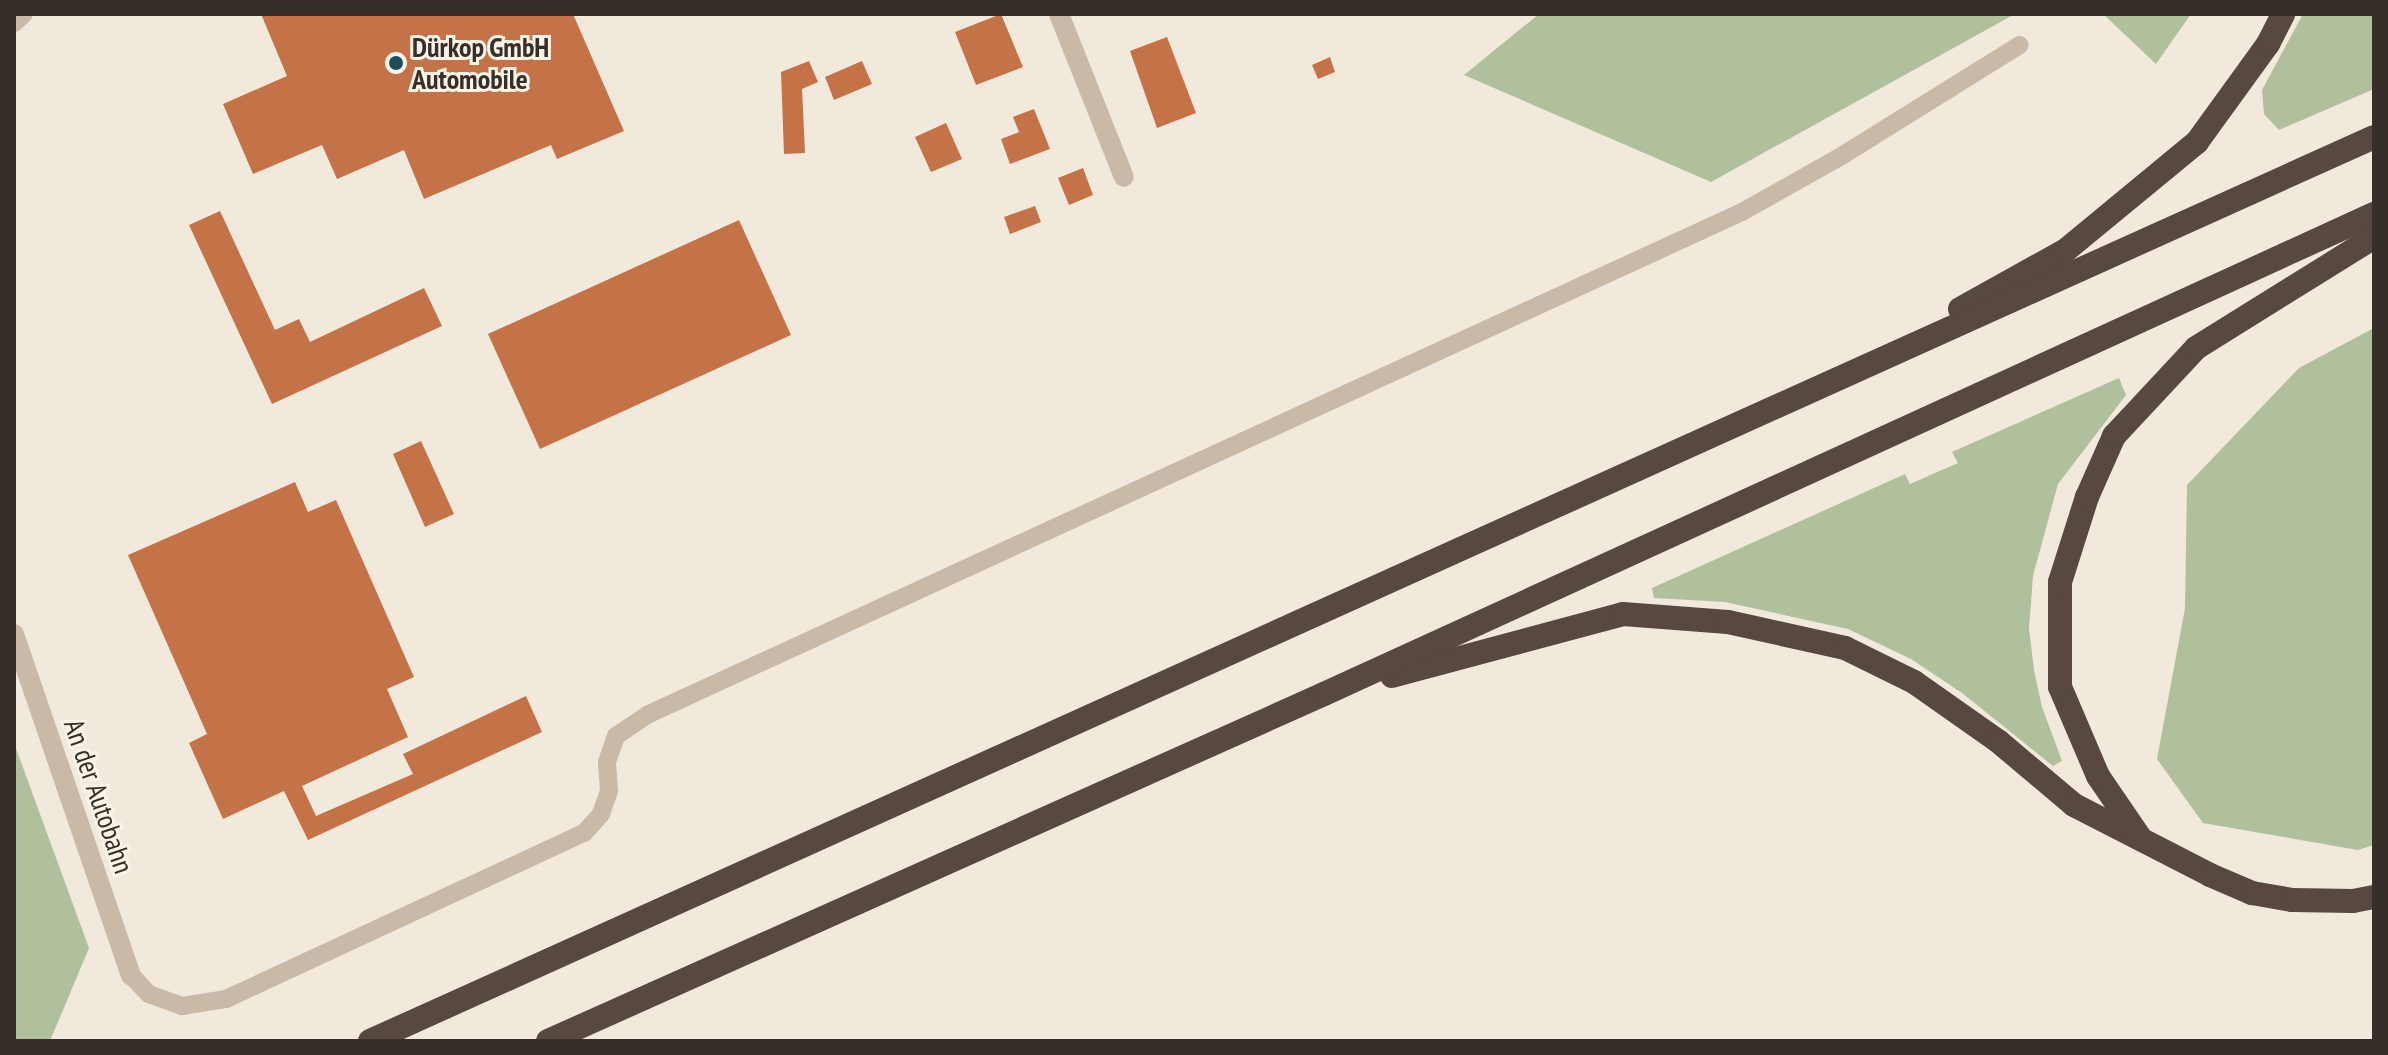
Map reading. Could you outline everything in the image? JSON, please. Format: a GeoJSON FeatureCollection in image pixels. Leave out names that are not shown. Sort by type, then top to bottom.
{"type":"FeatureCollection","features":[{"type":"Feature","properties":{"kind":"highway"},"geometry":{"type":"LineString","coordinates":[[1809,392],[2066,250],[2197,142],[2268,44],[2283,14]]}},
{"type":"Feature","properties":{"kind":"highway"},"geometry":{"type":"LineString","coordinates":[[370,1041],[2374,137]]}},
{"type":"Feature","properties":{"kind":"highway"},"geometry":{"type":"LineString","coordinates":[[548,1041],[1324,694],[2374,214]]}},
{"type":"Feature","properties":{"kind":"highway"},"geometry":{"type":"LineString","coordinates":[[2143,841],[2098,776],[2060,687],[2060,582],[2087,497],[2114,436],[2196,348],[2374,237]]}},
{"type":"Feature","properties":{"kind":"highway"},"geometry":{"type":"LineString","coordinates":[[1324,694],[1623,614],[1728,622],[1845,648],[1914,682],[1998,741],[2074,805],[2252,893],[2292,900],[2353,901],[2374,897]]}},
{"type":"Feature","properties":{"kind":"street"},"geometry":{"type":"LineString","coordinates":[[1059,14],[1124,177]]}},
{"type":"Feature","properties":{"kind":"street","name":"An der Autobahn"},"geometry":{"type":"LineString","coordinates":[[14,634],[131,975]]}},
{"type":"Feature","properties":{"kind":"lane"},"geometry":{"type":"LineString","coordinates":[[14,23],[24,14]]}},
{"type":"Feature","properties":{"kind":"lane"},"geometry":{"type":"LineString","coordinates":[[131,975],[149,994],[182,1006],[226,999],[584,833],[601,814],[609,791],[607,762],[616,736],[649,714],[1742,212],[1843,155],[2020,45]]}},
{"type":"Feature","properties":{"kind":"green space"},"geometry":{"type":"Polygon","coordinates":[[[1539,14],[2015,14],[1711,182],[1464,75],[1539,14]]]}},
{"type":"Feature","properties":{"kind":"green space"},"geometry":{"type":"Polygon","coordinates":[[[2103,14],[2191,14],[2156,64],[2103,14]]]}},
{"type":"Feature","properties":{"kind":"green space"},"geometry":{"type":"Polygon","coordinates":[[[2303,14],[2374,14],[2374,89],[2279,130],[2264,114],[2262,90],[2303,14]]]}},
{"type":"Feature","properties":{"kind":"green space"},"geometry":{"type":"Polygon","coordinates":[[[2374,328],[2374,845],[2358,850],[2203,823],[2157,759],[2185,608],[2187,485],[2299,368],[2374,328]]]}},
{"type":"Feature","properties":{"kind":"green space"},"geometry":{"type":"Polygon","coordinates":[[[2119,378],[2126,395],[2058,484],[2033,576],[2029,629],[2042,707],[2062,761],[2053,766],[1962,693],[1911,659],[1848,629],[1725,602],[1654,598],[1652,588],[1905,474],[1910,484],[1958,463],[1952,452],[2119,378]]]}},
{"type":"Feature","properties":{"kind":"green space"},"geometry":{"type":"Polygon","coordinates":[[[14,743],[89,948],[50,1041],[14,1041],[14,743]]]}},
{"type":"Feature","properties":{"kind":"building"},"geometry":{"type":"Polygon","coordinates":[[[261,14],[573,14],[624,131],[557,159],[551,145],[424,199],[404,150],[337,179],[322,145],[253,174],[223,104],[287,76],[261,14]]]}},
{"type":"Feature","properties":{"kind":"building"},"geometry":{"type":"Polygon","coordinates":[[[1001,14],[1023,67],[976,85],[955,32],[1001,14]]]}},
{"type":"Feature","properties":{"kind":"building"},"geometry":{"type":"Polygon","coordinates":[[[1167,37],[1196,113],[1157,128],[1130,51],[1167,37]]]}},
{"type":"Feature","properties":{"kind":"building"},"geometry":{"type":"Polygon","coordinates":[[[1330,57],[1335,72],[1318,79],[1312,65],[1330,57]]]}},
{"type":"Feature","properties":{"kind":"building"},"geometry":{"type":"Polygon","coordinates":[[[809,61],[818,82],[802,89],[805,153],[784,154],[781,72],[809,61]]]}},
{"type":"Feature","properties":{"kind":"building"},"geometry":{"type":"Polygon","coordinates":[[[862,61],[872,84],[834,100],[825,77],[862,61]]]}},
{"type":"Feature","properties":{"kind":"building"},"geometry":{"type":"Polygon","coordinates":[[[1034,109],[1050,149],[1010,164],[1001,139],[1019,132],[1013,117],[1034,109]]]}},
{"type":"Feature","properties":{"kind":"building"},"geometry":{"type":"Polygon","coordinates":[[[946,123],[962,159],[931,172],[915,137],[946,123]]]}},
{"type":"Feature","properties":{"kind":"building"},"geometry":{"type":"Polygon","coordinates":[[[1083,168],[1093,195],[1069,205],[1058,178],[1083,168]]]}},
{"type":"Feature","properties":{"kind":"building"},"geometry":{"type":"Polygon","coordinates":[[[1035,206],[1041,222],[1010,234],[1004,217],[1035,206]]]}},
{"type":"Feature","properties":{"kind":"building"},"geometry":{"type":"Polygon","coordinates":[[[220,211],[275,330],[299,319],[310,342],[424,288],[442,326],[272,404],[189,225],[220,211]]]}},
{"type":"Feature","properties":{"kind":"building"},"geometry":{"type":"Polygon","coordinates":[[[739,220],[791,335],[540,449],[488,334],[739,220]]]}},
{"type":"Feature","properties":{"kind":"building"},"geometry":{"type":"Polygon","coordinates":[[[421,441],[454,514],[425,527],[393,454],[421,441]]]}},
{"type":"Feature","properties":{"kind":"building"},"geometry":{"type":"Polygon","coordinates":[[[295,482],[308,512],[336,500],[414,677],[387,689],[408,737],[302,786],[316,816],[413,774],[403,754],[526,696],[542,732],[308,840],[284,791],[223,819],[189,743],[207,734],[128,555],[295,482]]]}},
{"type":"Feature","properties":{"kind":"place","name":"Dürkop GmbH Automobile"},"geometry":{"type":"Point","coordinates":[396,63]}}]}
